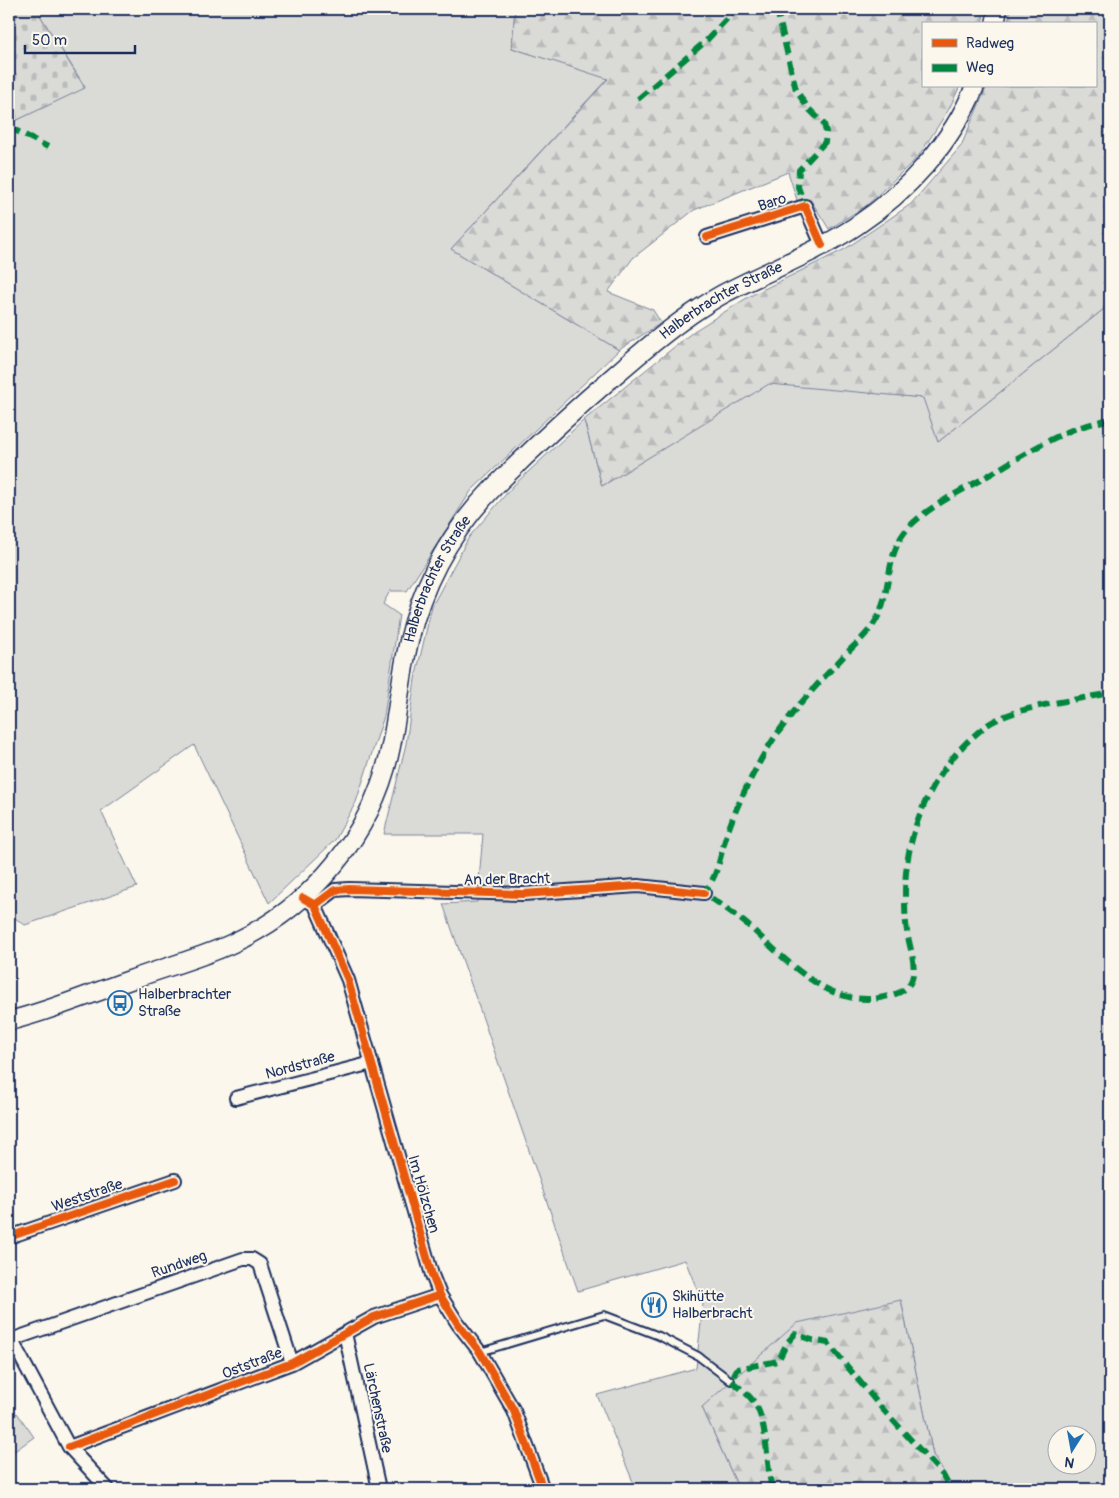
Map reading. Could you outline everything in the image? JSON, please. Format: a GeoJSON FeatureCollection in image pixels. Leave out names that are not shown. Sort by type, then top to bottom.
{"type":"FeatureCollection","features":[{"type":"Feature","properties":{"kind":"main road"},"geometry":{"type":"LineString","coordinates":[[995,22],[998,9]]}},
{"type":"Feature","properties":{"kind":"main road","name":"Halberbrachter Straße"},"geometry":{"type":"LineString","coordinates":[[9,1021],[230,945],[309,901],[338,861],[362,823],[379,790],[391,746],[409,640],[417,612],[433,571],[460,527],[493,488],[567,416],[646,348],[682,320],[719,296],[822,245],[881,208],[913,178],[939,147],[958,120],[974,88]]}},
{"type":"Feature","properties":{"kind":"street","name":"Baro"},"geometry":{"type":"LineString","coordinates":[[707,237],[805,206],[822,245]]}},
{"type":"Feature","properties":{"kind":"street","name":"An der Bracht"},"geometry":{"type":"LineString","coordinates":[[309,901],[335,890],[349,889],[523,894],[638,886],[704,893]]}},
{"type":"Feature","properties":{"kind":"street","name":"Im Hölzchen"},"geometry":{"type":"LineString","coordinates":[[309,901],[348,980],[432,1275],[440,1295],[458,1324],[480,1352],[514,1410],[543,1489]]}},
{"type":"Feature","properties":{"kind":"street","name":"Nordstraße"},"geometry":{"type":"LineString","coordinates":[[236,1098],[372,1063]]}},
{"type":"Feature","properties":{"kind":"street","name":"Weststraße"},"geometry":{"type":"LineString","coordinates":[[9,1237],[175,1180]]}},
{"type":"Feature","properties":{"kind":"street","name":"Rundweg"},"geometry":{"type":"LineString","coordinates":[[10,1338],[243,1259],[252,1260],[260,1264],[292,1363]]}},
{"type":"Feature","properties":{"kind":"street","name":"Oststraße"},"geometry":{"type":"LineString","coordinates":[[69,1446],[292,1363],[374,1318],[440,1295]]}},
{"type":"Feature","properties":{"kind":"street","name":"Lärchenstraße"},"geometry":{"type":"LineString","coordinates":[[345,1333],[380,1489]]}},
{"type":"Feature","properties":{"kind":"street"},"geometry":{"type":"LineString","coordinates":[[10,1338],[69,1446],[108,1489]]}},
{"type":"Feature","properties":{"kind":"lane"},"geometry":{"type":"LineString","coordinates":[[480,1352],[604,1315],[659,1336],[698,1356],[731,1381]]}},
{"type":"Feature","properties":{"kind":"green space"},"geometry":{"type":"Polygon","coordinates":[[[9,9],[36,9],[85,88],[13,122],[9,121],[9,9]]]}},
{"type":"Feature","properties":{"kind":"green space"},"geometry":{"type":"Polygon","coordinates":[[[36,9],[515,9],[512,48],[608,78],[451,249],[619,350],[471,491],[407,591],[390,591],[383,604],[399,615],[384,716],[356,802],[335,840],[269,903],[194,745],[101,811],[137,887],[25,925],[9,914],[9,121],[13,122],[85,87],[36,9]]]}},
{"type":"Feature","properties":{"kind":"green space"},"geometry":{"type":"Polygon","coordinates":[[[515,9],[985,9],[982,22],[922,22],[922,88],[959,88],[949,109],[918,157],[866,206],[829,229],[810,199],[798,203],[788,172],[694,210],[633,258],[608,292],[653,310],[661,323],[619,350],[451,249],[608,79],[512,48],[515,9]]]}},
{"type":"Feature","properties":{"kind":"green space"},"geometry":{"type":"Polygon","coordinates":[[[1011,9],[1110,9],[1110,304],[938,442],[923,398],[769,384],[602,486],[584,420],[694,331],[750,296],[845,249],[911,204],[961,146],[986,88],[1096,88],[1096,22],[1008,22],[1011,9]]]}},
{"type":"Feature","properties":{"kind":"green space"},"geometry":{"type":"Polygon","coordinates":[[[1110,304],[1110,1489],[954,1489],[933,1455],[901,1300],[702,1407],[739,1489],[636,1489],[597,1395],[696,1368],[703,1304],[685,1260],[578,1291],[443,904],[477,902],[483,834],[384,834],[406,744],[415,679],[432,606],[469,537],[513,486],[584,420],[602,486],[769,383],[924,398],[938,442],[1110,304]]]}},
{"type":"Feature","properties":{"kind":"green space"},"geometry":{"type":"Polygon","coordinates":[[[901,1300],[933,1455],[954,1489],[739,1489],[702,1407],[797,1323],[901,1300]]]}},
{"type":"Feature","properties":{"kind":"green space"},"geometry":{"type":"Polygon","coordinates":[[[17,1413],[34,1437],[9,1455],[9,1419],[17,1413]]]}},
{"type":"Feature","properties":{"kind":"marked path"},"geometry":{"type":"LineString","coordinates":[[638,99],[706,41],[736,9]]}},
{"type":"Feature","properties":{"kind":"marked path"},"geometry":{"type":"LineString","coordinates":[[775,9],[777,10],[796,90],[808,108],[824,124],[826,132],[825,142],[799,170],[798,187],[805,206]]}},
{"type":"Feature","properties":{"kind":"marked path"},"geometry":{"type":"LineString","coordinates":[[9,127],[48,147]]}},
{"type":"Feature","properties":{"kind":"marked path"},"geometry":{"type":"LineString","coordinates":[[1110,419],[1072,430],[1035,448],[930,509],[904,533],[893,555],[883,603],[873,625],[807,696],[766,750],[737,807],[716,871],[704,893],[745,923],[795,968],[829,990],[848,997],[867,999],[899,993],[908,986],[912,979],[914,967],[905,912],[906,872],[909,852],[921,812],[940,775],[966,743],[984,727],[996,720],[1022,710],[1110,693]]}},
{"type":"Feature","properties":{"kind":"marked path"},"geometry":{"type":"LineString","coordinates":[[772,1489],[759,1410],[749,1396],[731,1381],[737,1369],[778,1361],[787,1343],[795,1334],[828,1343],[879,1405],[943,1475],[950,1489]]}},
{"type":"Feature","properties":{"kind":"cycle path"},"geometry":{"type":"LineString","coordinates":[[707,237],[805,206],[822,245]]}},
{"type":"Feature","properties":{"kind":"cycle path"},"geometry":{"type":"LineString","coordinates":[[315,905],[335,890],[349,889],[523,894],[638,886],[704,893]]}},
{"type":"Feature","properties":{"kind":"cycle path"},"geometry":{"type":"LineString","coordinates":[[303,898],[315,905],[348,980],[432,1275],[440,1295],[458,1324],[480,1352],[514,1411],[543,1489]]}},
{"type":"Feature","properties":{"kind":"cycle path"},"geometry":{"type":"LineString","coordinates":[[9,1237],[175,1180]]}},
{"type":"Feature","properties":{"kind":"cycle path"},"geometry":{"type":"LineString","coordinates":[[69,1447],[292,1363],[374,1317],[440,1295]]}},
{"type":"Feature","properties":{"kind":"place","name":"Halberbrachter Straße"},"geometry":{"type":"Point","coordinates":[120,1003]}},
{"type":"Feature","properties":{"kind":"place","name":"Skihütte Halberbracht"},"geometry":{"type":"Point","coordinates":[654,1305]}}]}
